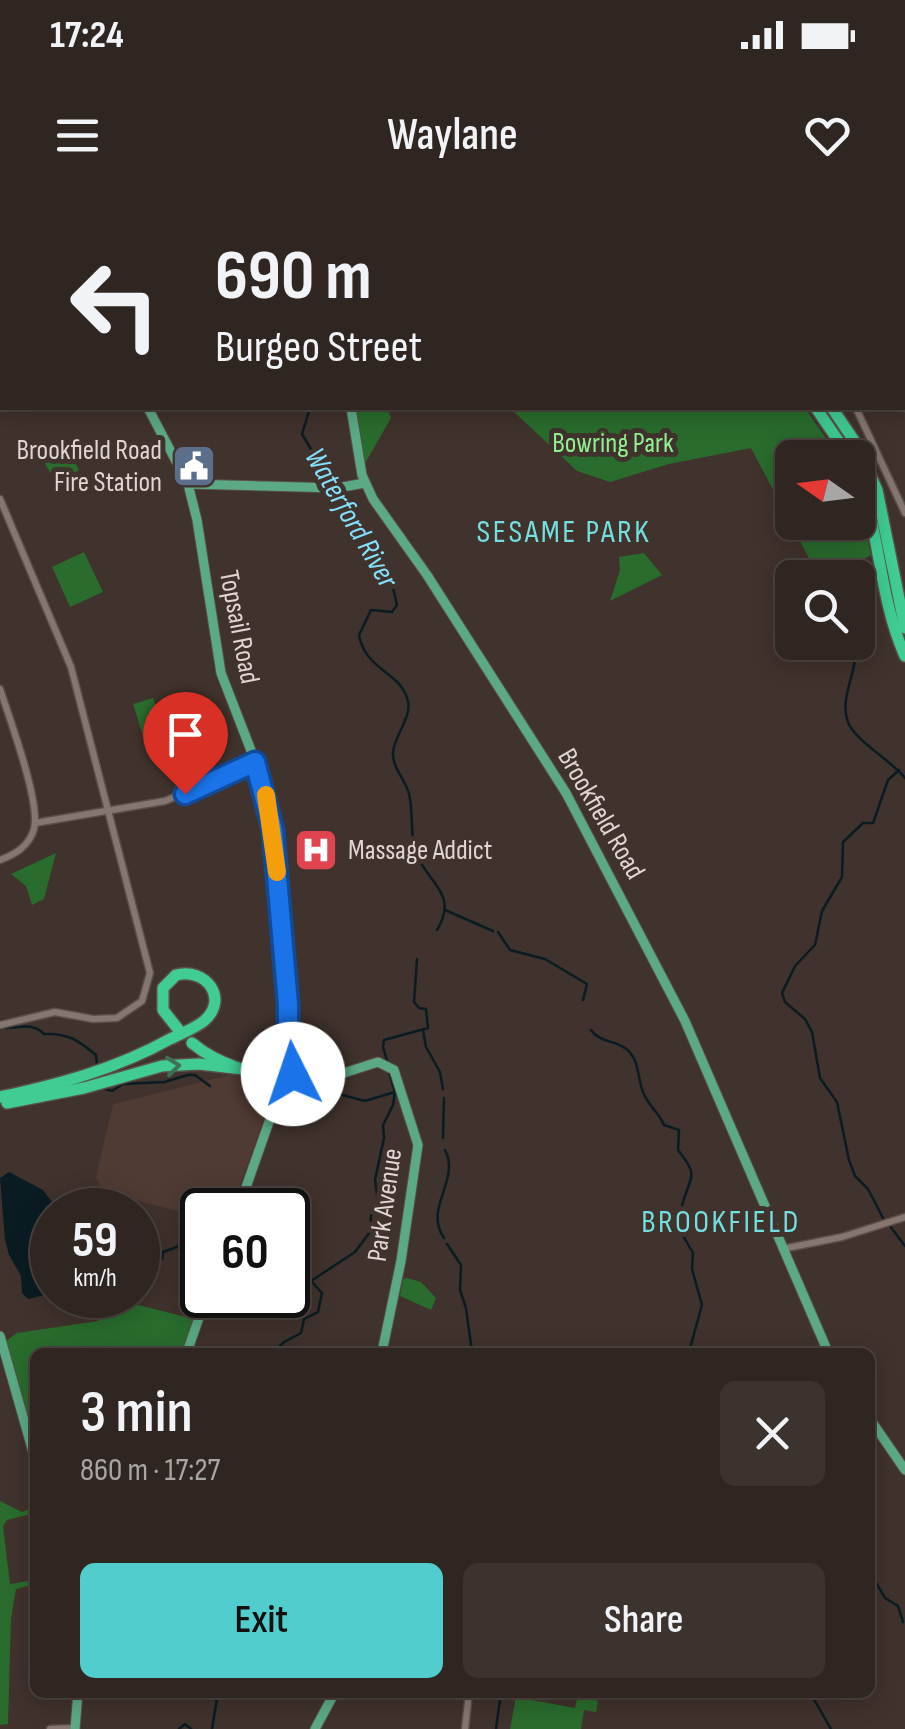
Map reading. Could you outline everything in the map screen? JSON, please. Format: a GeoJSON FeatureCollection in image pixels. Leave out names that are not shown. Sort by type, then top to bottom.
{"type":"FeatureCollection","features":[{"type":"Feature","properties":{"kind":"highway"},"geometry":{"type":"LineString","coordinates":[[817,410],[838,440]]}},
{"type":"Feature","properties":{"kind":"highway"},"geometry":{"type":"LineString","coordinates":[[833,410],[857,445],[877,490],[905,628]]}},
{"type":"Feature","properties":{"kind":"highway"},"geometry":{"type":"LineString","coordinates":[[875,537],[889,614],[905,656]]}},
{"type":"Feature","properties":{"kind":"highway"},"geometry":{"type":"LineString","coordinates":[[0,1101],[93,1075],[137,1057],[204,1020],[214,1004],[213,988],[199,975],[182,973],[167,983],[161,996],[162,1010],[178,1029]]}},
{"type":"Feature","properties":{"kind":"highway"},"geometry":{"type":"LineString","coordinates":[[192,1043],[206,1054],[243,1068]]}},
{"type":"Feature","properties":{"kind":"highway"},"geometry":{"type":"LineString","coordinates":[[280,1092],[277,1074],[290,1049]]}},
{"type":"Feature","properties":{"kind":"highway"},"geometry":{"type":"LineString","coordinates":[[0,1101],[182,1064],[277,1074]]}},
{"type":"Feature","properties":{"kind":"main road","name":"Topsail Road"},"geometry":{"type":"LineString","coordinates":[[149,410],[188,484],[221,673],[255,762],[273,830],[290,1049],[277,1074]]}},
{"type":"Feature","properties":{"kind":"main road","name":"Brookfield Road"},"geometry":{"type":"LineString","coordinates":[[351,410],[360,463],[373,499],[472,643],[602,858],[692,1036],[826,1348]]}},
{"type":"Feature","properties":{"kind":"main road"},"geometry":{"type":"LineString","coordinates":[[337,488],[356,479],[360,463]]}},
{"type":"Feature","properties":{"kind":"main road"},"geometry":{"type":"LineString","coordinates":[[337,488],[365,483]]}},
{"type":"Feature","properties":{"kind":"main road"},"geometry":{"type":"LineString","coordinates":[[188,484],[337,488],[365,492],[373,499]]}},
{"type":"Feature","properties":{"kind":"main road","name":"Park Avenue"},"geometry":{"type":"LineString","coordinates":[[304,1078],[342,1076],[388,1064],[418,1144],[402,1261],[383,1348]]}},
{"type":"Feature","properties":{"kind":"main road"},"geometry":{"type":"LineString","coordinates":[[277,1074],[304,1078]]}},
{"type":"Feature","properties":{"kind":"main road"},"geometry":{"type":"LineString","coordinates":[[272,1116],[282,1106],[289,1089],[304,1078]]}},
{"type":"Feature","properties":{"kind":"main road"},"geometry":{"type":"LineString","coordinates":[[246,1188],[280,1092]]}},
{"type":"Feature","properties":{"kind":"main road"},"geometry":{"type":"LineString","coordinates":[[188,1348],[200,1318]]}},
{"type":"Feature","properties":{"kind":"main road"},"geometry":{"type":"LineString","coordinates":[[0,1336],[30,1441]]}},
{"type":"Feature","properties":{"kind":"main road"},"geometry":{"type":"LineString","coordinates":[[875,1426],[905,1470]]}},
{"type":"Feature","properties":{"kind":"main road"},"geometry":{"type":"LineString","coordinates":[[76,1728],[78,1698]]}},
{"type":"Feature","properties":{"kind":"main road"},"geometry":{"type":"LineString","coordinates":[[316,1729],[332,1698]]}},
{"type":"Feature","properties":{"kind":"street"},"geometry":{"type":"LineString","coordinates":[[857,410],[905,513]]}},
{"type":"Feature","properties":{"kind":"street"},"geometry":{"type":"LineString","coordinates":[[0,499],[71,667],[149,962],[150,982],[136,1008],[117,1018],[93,1019],[55,1012],[0,1025]]}},
{"type":"Feature","properties":{"kind":"street"},"geometry":{"type":"LineString","coordinates":[[0,688],[31,794],[35,824],[25,846],[0,860]]}},
{"type":"Feature","properties":{"kind":"street"},"geometry":{"type":"LineString","coordinates":[[35,824],[165,801],[255,762]]}},
{"type":"Feature","properties":{"kind":"street"},"geometry":{"type":"LineString","coordinates":[[781,1250],[842,1237],[905,1217]]}},
{"type":"Feature","properties":{"kind":"street"},"geometry":{"type":"LineString","coordinates":[[465,1729],[469,1698]]}},
{"type":"Feature","properties":{"kind":"street"},"geometry":{"type":"LineString","coordinates":[[50,1729],[76,1728]]}},
{"type":"Feature","properties":{"kind":"shaded area"},"geometry":{"type":"Polygon","coordinates":[[[233,1074],[269,1083],[274,1091],[239,1188],[180,1188],[180,1211],[160,1206],[160,1188],[101,1188],[96,1177],[113,1104],[233,1074]]]}},
{"type":"Feature","properties":{"kind":"green space"},"geometry":{"type":"Polygon","coordinates":[[[355,410],[388,410],[391,418],[364,465],[355,410]]]}},
{"type":"Feature","properties":{"kind":"green space","name":"Bowring Park"},"geometry":{"type":"Polygon","coordinates":[[[512,410],[806,410],[827,440],[775,440],[775,494],[751,448],[669,464],[610,482],[577,471],[512,410]]]}},
{"type":"Feature","properties":{"kind":"green space"},"geometry":{"type":"Polygon","coordinates":[[[61,438],[79,470],[56,483],[38,451],[61,438]]]}},
{"type":"Feature","properties":{"kind":"green space","name":"Bowring Park"},"geometry":{"type":"Polygon","coordinates":[[[799,540],[868,540],[871,555],[862,560],[810,560],[799,540]]]}},
{"type":"Feature","properties":{"kind":"green space"},"geometry":{"type":"Polygon","coordinates":[[[84,552],[103,592],[70,607],[52,567],[84,552]]]}},
{"type":"Feature","properties":{"kind":"green space","name":"SESAME PARK"},"geometry":{"type":"Polygon","coordinates":[[[644,553],[662,575],[610,601],[620,570],[619,557],[644,553]]]}},
{"type":"Feature","properties":{"kind":"green space"},"geometry":{"type":"Polygon","coordinates":[[[153,698],[166,734],[145,742],[133,704],[153,698]]]}},
{"type":"Feature","properties":{"kind":"green space"},"geometry":{"type":"Polygon","coordinates":[[[56,853],[44,899],[32,905],[26,886],[11,874],[56,853]]]}},
{"type":"Feature","properties":{"kind":"green space"},"geometry":{"type":"Polygon","coordinates":[[[403,1279],[421,1282],[436,1298],[431,1310],[400,1296],[403,1279]]]}},
{"type":"Feature","properties":{"kind":"green space"},"geometry":{"type":"Polygon","coordinates":[[[160,1310],[194,1319],[183,1348],[30,1348],[30,1432],[6,1341],[17,1333],[98,1321],[160,1318],[160,1310]]]}},
{"type":"Feature","properties":{"kind":"green space"},"geometry":{"type":"Polygon","coordinates":[[[0,1501],[22,1512],[30,1509],[30,1514],[7,1520],[3,1526],[10,1584],[30,1581],[30,1585],[16,1589],[11,1619],[8,1724],[0,1725],[0,1501]]]}},
{"type":"Feature","properties":{"kind":"green space"},"geometry":{"type":"Polygon","coordinates":[[[516,1698],[575,1708],[577,1698],[595,1698],[598,1702],[596,1712],[584,1710],[581,1729],[510,1729],[516,1698]]]}},
{"type":"Feature","properties":{"kind":"water"},"geometry":{"type":"Polygon","coordinates":[[[9,1172],[39,1188],[30,1188],[30,1299],[22,1293],[21,1276],[5,1240],[0,1178],[9,1172]]]}},
{"type":"Feature","properties":{"kind":"waterway","name":"Waterford River"},"geometry":{"type":"LineString","coordinates":[[309,410],[302,434],[332,485]]}},
{"type":"Feature","properties":{"kind":"waterway","name":"Waterford River"},"geometry":{"type":"LineString","coordinates":[[337,491],[352,509],[372,553],[391,579],[397,605],[392,612],[371,610],[359,635],[368,657],[398,683],[408,701],[408,713],[393,758],[409,794],[417,855],[443,898],[443,918],[437,930]]}},
{"type":"Feature","properties":{"kind":"waterway"},"geometry":{"type":"LineString","coordinates":[[855,660],[846,702],[848,722],[905,778]]}},
{"type":"Feature","properties":{"kind":"waterway"},"geometry":{"type":"LineString","coordinates":[[883,1218],[868,1189],[855,1176],[837,1102],[820,1078],[812,1032],[805,1019],[785,1002],[782,993],[795,966],[815,945],[822,911],[842,877],[843,842],[863,823],[873,823],[888,780],[899,770]]}},
{"type":"Feature","properties":{"kind":"waterway"},"geometry":{"type":"LineString","coordinates":[[445,910],[493,931]]}},
{"type":"Feature","properties":{"kind":"waterway"},"geometry":{"type":"LineString","coordinates":[[498,932],[510,950],[545,959],[587,984],[583,1000]]}},
{"type":"Feature","properties":{"kind":"waterway","name":"Waterford River"},"geometry":{"type":"LineString","coordinates":[[388,1064],[384,1040],[428,1028],[426,1009],[414,1002],[417,959]]}},
{"type":"Feature","properties":{"kind":"waterway"},"geometry":{"type":"LineString","coordinates":[[4,1028],[30,1027],[44,1034],[72,1038],[96,1055],[97,1064]]}},
{"type":"Feature","properties":{"kind":"waterway"},"geometry":{"type":"LineString","coordinates":[[423,1030],[443,1089]]}},
{"type":"Feature","properties":{"kind":"waterway"},"geometry":{"type":"LineString","coordinates":[[591,1030],[630,1052],[648,1101],[664,1125],[679,1130],[678,1150],[689,1165],[691,1176],[678,1227],[693,1253],[692,1269],[702,1305],[690,1348]]}},
{"type":"Feature","properties":{"kind":"waterway","name":"Waterford River"},"geometry":{"type":"LineString","coordinates":[[278,1348],[301,1333],[304,1319],[318,1312],[322,1293],[311,1281],[355,1252],[370,1232],[371,1216],[378,1201],[375,1180],[383,1125],[395,1092],[389,1072]]}},
{"type":"Feature","properties":{"kind":"waterway"},"geometry":{"type":"LineString","coordinates":[[102,1088],[112,1091],[123,1084],[164,1082],[188,1075],[195,1075],[210,1086]]}},
{"type":"Feature","properties":{"kind":"waterway"},"geometry":{"type":"LineString","coordinates":[[281,1121],[291,1109],[328,1091],[365,1101],[395,1092]]}},
{"type":"Feature","properties":{"kind":"waterway"},"geometry":{"type":"LineString","coordinates":[[443,1138],[444,1098]]}},
{"type":"Feature","properties":{"kind":"waterway"},"geometry":{"type":"LineString","coordinates":[[444,1238],[438,1216],[449,1172],[445,1150]]}},
{"type":"Feature","properties":{"kind":"waterway"},"geometry":{"type":"LineString","coordinates":[[890,1226],[905,1246]]}},
{"type":"Feature","properties":{"kind":"waterway"},"geometry":{"type":"LineString","coordinates":[[160,1260],[163,1252],[180,1244]]}},
{"type":"Feature","properties":{"kind":"waterway"},"geometry":{"type":"LineString","coordinates":[[447,1244],[461,1265],[460,1290],[471,1348]]}},
{"type":"Feature","properties":{"kind":"waterway"},"geometry":{"type":"LineString","coordinates":[[875,1581],[885,1598],[898,1606],[903,1622]]}},
{"type":"Feature","properties":{"kind":"waterway","name":"Waterford River"},"geometry":{"type":"LineString","coordinates":[[212,1729],[217,1698]]}},
{"type":"Feature","properties":{"kind":"waterway"},"geometry":{"type":"LineString","coordinates":[[496,1729],[500,1698]]}},
{"type":"Feature","properties":{"kind":"waterway"},"geometry":{"type":"LineString","coordinates":[[812,1698],[831,1729]]}},
{"type":"Feature","properties":{"kind":"waterway","name":"Waterford River"},"geometry":{"type":"LineString","coordinates":[[179,1729],[185,1724],[191,1729]]}},
{"type":"Feature","properties":{"kind":"slow traffic"},"geometry":{"type":"LineString","coordinates":[[266,795],[277,872]]}},
{"type":"Feature","properties":{"kind":"place","name":"Brookfield Road Fire Station"},"geometry":{"type":"Point","coordinates":[194,466]}},
{"type":"Feature","properties":{"kind":"place","name":"Massage Addict"},"geometry":{"type":"Point","coordinates":[316,850]}},
{"type":"Feature","properties":{"kind":"district","name":"SESAME PARK"},"geometry":{"type":"Point","coordinates":[564,532]}},
{"type":"Feature","properties":{"kind":"district","name":"BROOKFIELD"},"geometry":{"type":"Point","coordinates":[721,1222]}},
{"type":"Feature","properties":{"kind":"route"},"geometry":{"type":"LineString","coordinates":[[185,794],[255,762],[273,830],[288,1004],[288,1068],[293,1074]]}}]}
